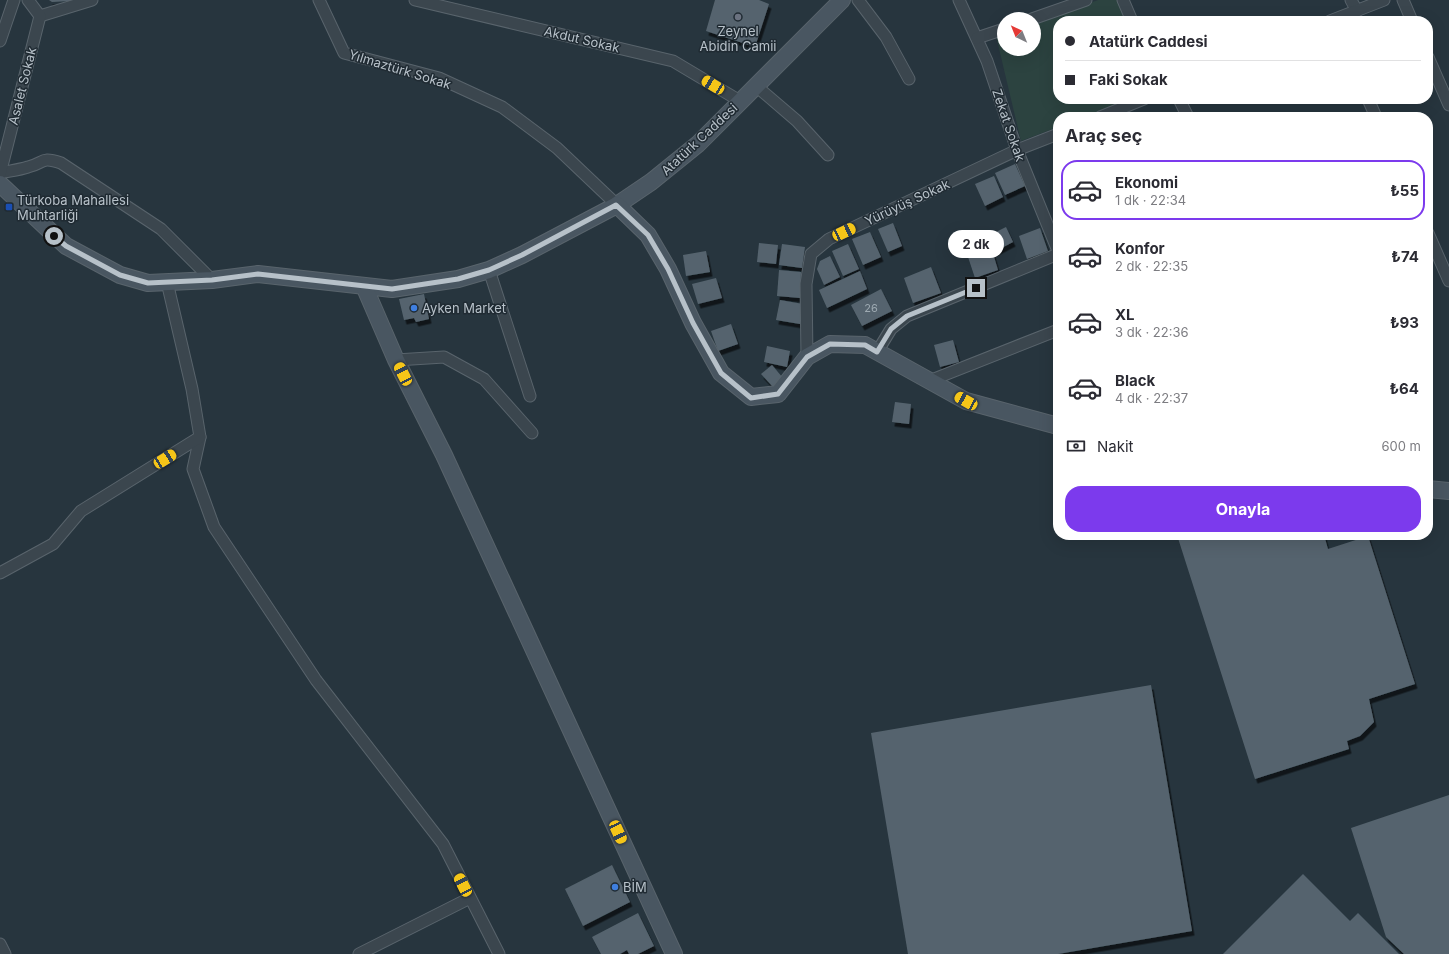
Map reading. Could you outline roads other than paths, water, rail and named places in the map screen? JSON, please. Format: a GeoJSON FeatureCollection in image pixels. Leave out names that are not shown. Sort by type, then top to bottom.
{"type":"FeatureCollection","features":[{"type":"Feature","properties":{"kind":"street"},"geometry":{"type":"LineString","coordinates":[[0,41],[14,0]]}},
{"type":"Feature","properties":{"kind":"street"},"geometry":{"type":"LineString","coordinates":[[29,1],[40,16],[92,0]]}},
{"type":"Feature","properties":{"kind":"street","name":"Yılmaztürk Sokak"},"geometry":{"type":"LineString","coordinates":[[319,0],[344,54],[439,78],[502,107],[557,148],[616,205]]}},
{"type":"Feature","properties":{"kind":"street","name":"Akdut Sokak"},"geometry":{"type":"LineString","coordinates":[[415,0],[672,61],[740,101]]}},
{"type":"Feature","properties":{"kind":"street","name":"Atatürk Caddesi"},"geometry":{"type":"LineString","coordinates":[[0,184],[66,246],[120,275],[148,283],[212,280],[258,274],[392,289],[458,279],[489,270],[522,255],[616,205],[674,165],[698,144],[755,85],[842,0]]}},
{"type":"Feature","properties":{"kind":"street"},"geometry":{"type":"LineString","coordinates":[[858,0],[886,37],[909,79]]}},
{"type":"Feature","properties":{"kind":"street","name":"Zekat Sokak"},"geometry":{"type":"LineString","coordinates":[[960,0],[987,61],[1017,150],[1053,240]]}},
{"type":"Feature","properties":{"kind":"street"},"geometry":{"type":"LineString","coordinates":[[1041,16],[1086,0]]}},
{"type":"Feature","properties":{"kind":"street"},"geometry":{"type":"LineString","coordinates":[[1123,0],[1130,16]]}},
{"type":"Feature","properties":{"kind":"street"},"geometry":{"type":"LineString","coordinates":[[1351,0],[1356,11]]}},
{"type":"Feature","properties":{"kind":"street"},"geometry":{"type":"LineString","coordinates":[[1344,16],[1384,0]]}},
{"type":"Feature","properties":{"kind":"street"},"geometry":{"type":"LineString","coordinates":[[1403,0],[1410,16]]}},
{"type":"Feature","properties":{"kind":"street","name":"Asalet Sokak"},"geometry":{"type":"LineString","coordinates":[[0,174],[40,16]]}},
{"type":"Feature","properties":{"kind":"street"},"geometry":{"type":"LineString","coordinates":[[977,38],[997,31]]}},
{"type":"Feature","properties":{"kind":"street"},"geometry":{"type":"LineString","coordinates":[[1433,68],[1449,105]]}},
{"type":"Feature","properties":{"kind":"street"},"geometry":{"type":"LineString","coordinates":[[755,85],[797,121],[828,155]]}},
{"type":"Feature","properties":{"kind":"street"},"geometry":{"type":"LineString","coordinates":[[1112,112],[1132,104]]}},
{"type":"Feature","properties":{"kind":"street","name":"Yürüyüş Sokak"},"geometry":{"type":"LineString","coordinates":[[807,357],[806,284],[812,254],[829,239],[1017,150],[1053,136]]}},
{"type":"Feature","properties":{"kind":"street"},"geometry":{"type":"LineString","coordinates":[[0,174],[30,167],[42,160],[51,159],[61,163],[161,229],[212,280]]}},
{"type":"Feature","properties":{"kind":"street"},"geometry":{"type":"LineString","coordinates":[[616,205],[648,235],[668,269],[693,323],[721,373],[751,398],[778,394],[807,357],[830,344],[865,345],[966,401],[1053,425]]}},
{"type":"Feature","properties":{"kind":"street"},"geometry":{"type":"LineString","coordinates":[[1433,244],[1449,280]]}},
{"type":"Feature","properties":{"kind":"street"},"geometry":{"type":"LineString","coordinates":[[877,352],[891,329],[907,316],[1053,255]]}},
{"type":"Feature","properties":{"kind":"street"},"geometry":{"type":"LineString","coordinates":[[489,270],[530,396]]}},
{"type":"Feature","properties":{"kind":"street"},"geometry":{"type":"LineString","coordinates":[[167,282],[192,389],[200,437],[193,469],[214,526],[316,680],[443,844],[499,954]]}},
{"type":"Feature","properties":{"kind":"street"},"geometry":{"type":"LineString","coordinates":[[364,286],[396,360],[444,455],[674,954]]}},
{"type":"Feature","properties":{"kind":"street"},"geometry":{"type":"LineString","coordinates":[[929,381],[1053,332]]}},
{"type":"Feature","properties":{"kind":"street"},"geometry":{"type":"LineString","coordinates":[[396,360],[444,358],[484,379],[532,433]]}},
{"type":"Feature","properties":{"kind":"street"},"geometry":{"type":"LineString","coordinates":[[0,573],[53,544],[81,511],[200,437]]}},
{"type":"Feature","properties":{"kind":"street"},"geometry":{"type":"LineString","coordinates":[[1433,489],[1449,491]]}},
{"type":"Feature","properties":{"kind":"street"},"geometry":{"type":"LineString","coordinates":[[359,954],[470,898]]}},
{"type":"Feature","properties":{"kind":"street"},"geometry":{"type":"LineString","coordinates":[[0,944],[5,954]]}},
{"type":"Feature","properties":{"kind":"place","name":"Zeynel Abidin Camii"},"geometry":{"type":"Point","coordinates":[738,17]}},
{"type":"Feature","properties":{"kind":"place","name":"Türkoba Mahallesi Muhtarliği"},"geometry":{"type":"Point","coordinates":[9,207]}},
{"type":"Feature","properties":{"kind":"place","name":"Ayken Market"},"geometry":{"type":"Point","coordinates":[414,308]}},
{"type":"Feature","properties":{"kind":"place","name":"BİM"},"geometry":{"type":"Point","coordinates":[615,887]}}]}
